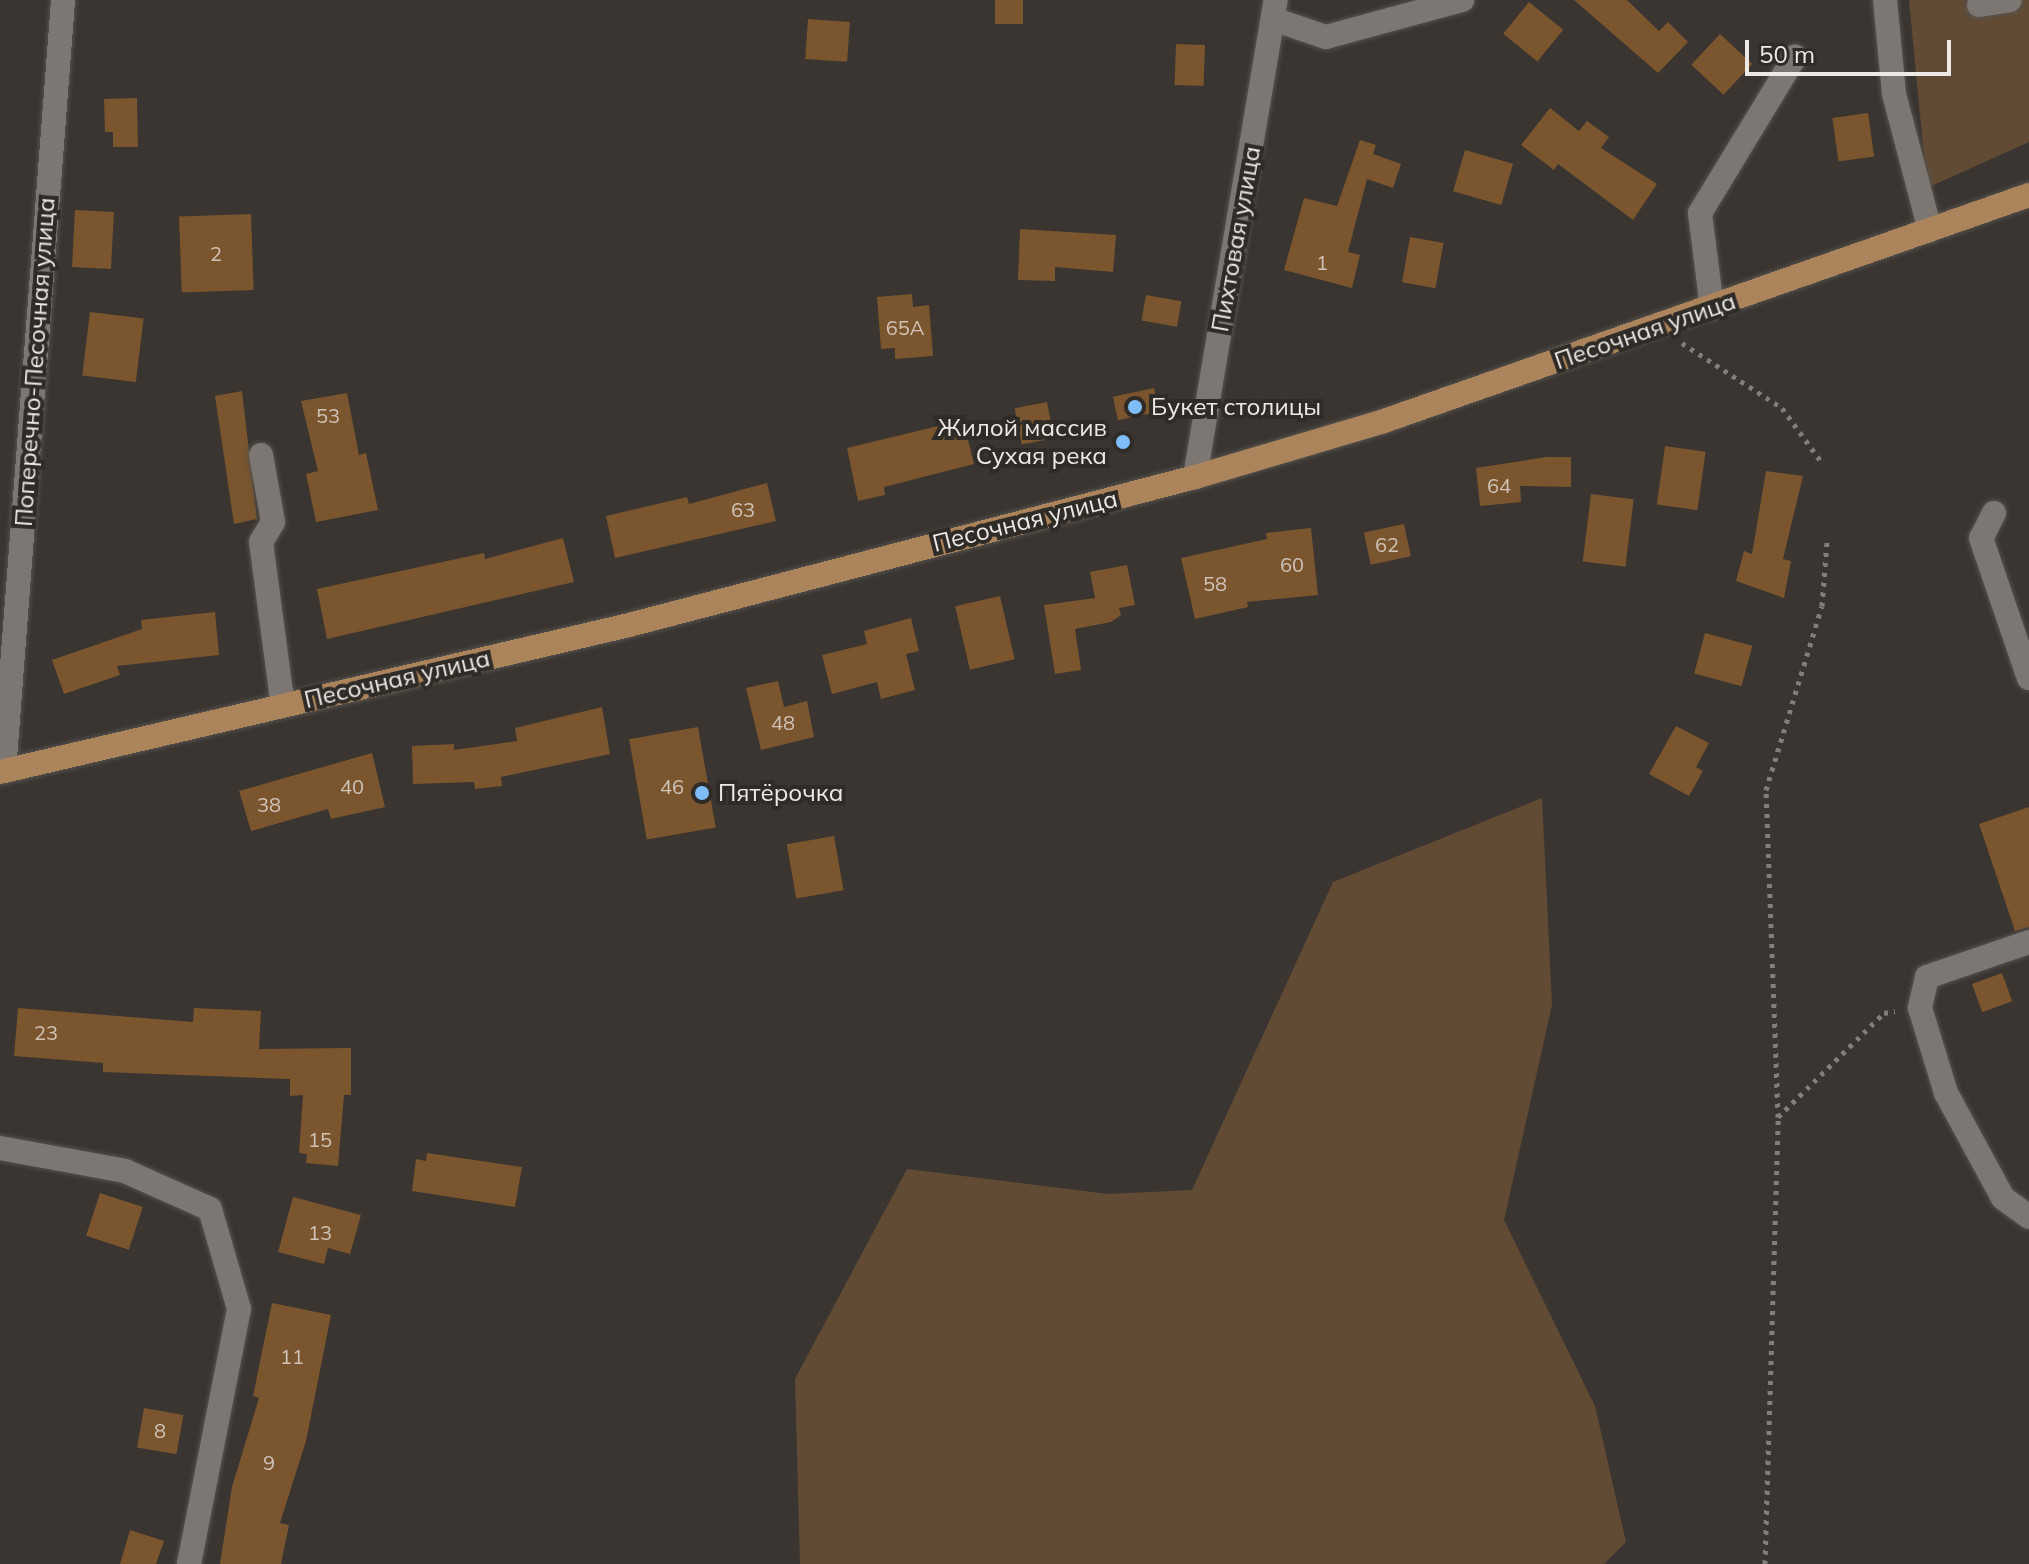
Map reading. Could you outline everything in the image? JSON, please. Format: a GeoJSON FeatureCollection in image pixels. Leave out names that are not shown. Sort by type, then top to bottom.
{"type":"FeatureCollection","features":[{"type":"Feature","properties":{"kind":"main road","name":"Песочная улица"},"geometry":{"type":"LineString","coordinates":[[2,772],[629,625],[1195,477],[1384,421],[2029,195]]}},
{"type":"Feature","properties":{"kind":"street","name":"Поперечно-Песочная улица"},"geometry":{"type":"LineString","coordinates":[[2,772],[63,0]]}},
{"type":"Feature","properties":{"kind":"street"},"geometry":{"type":"LineString","coordinates":[[1275,9],[1326,37],[1462,0]]}},
{"type":"Feature","properties":{"kind":"street"},"geometry":{"type":"LineString","coordinates":[[1885,0],[1894,94],[1930,230]]}},
{"type":"Feature","properties":{"kind":"street"},"geometry":{"type":"LineString","coordinates":[[1979,5],[2010,0]]}},
{"type":"Feature","properties":{"kind":"street","name":"Пихтовая улица"},"geometry":{"type":"LineString","coordinates":[[1195,477],[1275,9]]}},
{"type":"Feature","properties":{"kind":"street"},"geometry":{"type":"LineString","coordinates":[[1712,308],[1700,213],[1795,57]]}},
{"type":"Feature","properties":{"kind":"street"},"geometry":{"type":"LineString","coordinates":[[261,455],[273,522],[261,542],[283,706]]}},
{"type":"Feature","properties":{"kind":"street"},"geometry":{"type":"LineString","coordinates":[[1994,513],[1981,538],[2029,678]]}},
{"type":"Feature","properties":{"kind":"street"},"geometry":{"type":"LineString","coordinates":[[2029,942],[1927,977],[1920,1008],[1946,1093],[2003,1198],[2029,1217]]}},
{"type":"Feature","properties":{"kind":"street"},"geometry":{"type":"LineString","coordinates":[[0,1148],[125,1171],[210,1209],[239,1309],[189,1564]]}},
{"type":"Feature","properties":{"kind":"path"},"geometry":{"type":"LineString","coordinates":[[1658,327],[1782,408],[1823,464]]}},
{"type":"Feature","properties":{"kind":"path"},"geometry":{"type":"LineString","coordinates":[[1765,1564],[1778,1117],[1766,790],[1822,606],[1827,541]]}},
{"type":"Feature","properties":{"kind":"path"},"geometry":{"type":"LineString","coordinates":[[1778,1117],[1884,1013],[1920,1008]]}},
{"type":"Feature","properties":{"kind":"shaded area"},"geometry":{"type":"Polygon","coordinates":[[[1909,0],[2029,0],[2029,142],[1927,188],[1909,0]]]}},
{"type":"Feature","properties":{"kind":"shaded area"},"geometry":{"type":"Polygon","coordinates":[[[1542,798],[1552,1005],[1504,1220],[1595,1406],[1626,1542],[1604,1564],[800,1564],[795,1379],[907,1169],[1108,1194],[1192,1190],[1333,882],[1542,798]]]}},
{"type":"Feature","properties":{"kind":"building"},"geometry":{"type":"Polygon","coordinates":[[[995,0],[1023,0],[1023,24],[995,24],[995,0]]]}},
{"type":"Feature","properties":{"kind":"building"},"geometry":{"type":"Polygon","coordinates":[[[1574,0],[1627,0],[1659,31],[1668,22],[1688,42],[1658,73],[1574,0]]]}},
{"type":"Feature","properties":{"kind":"building"},"geometry":{"type":"Polygon","coordinates":[[[1529,2],[1563,30],[1537,62],[1503,34],[1529,2]]]}},
{"type":"Feature","properties":{"kind":"building"},"geometry":{"type":"Polygon","coordinates":[[[808,19],[850,22],[847,62],[805,59],[808,19]]]}},
{"type":"Feature","properties":{"kind":"building"},"geometry":{"type":"Polygon","coordinates":[[[1720,34],[1752,64],[1724,95],[1691,65],[1720,34]]]}},
{"type":"Feature","properties":{"kind":"building"},"geometry":{"type":"Polygon","coordinates":[[[1176,44],[1205,45],[1204,86],[1175,85],[1176,44]]]}},
{"type":"Feature","properties":{"kind":"building"},"geometry":{"type":"Polygon","coordinates":[[[137,98],[138,147],[113,147],[113,132],[105,132],[104,99],[137,98]]]}},
{"type":"Feature","properties":{"kind":"building"},"geometry":{"type":"Polygon","coordinates":[[[1550,108],[1579,131],[1587,121],[1609,137],[1601,148],[1657,184],[1633,220],[1558,164],[1554,170],[1521,145],[1550,108]]]}},
{"type":"Feature","properties":{"kind":"building"},"geometry":{"type":"Polygon","coordinates":[[[1868,113],[1874,157],[1838,162],[1832,118],[1868,113]]]}},
{"type":"Feature","properties":{"kind":"building"},"geometry":{"type":"Polygon","coordinates":[[[1360,140],[1376,145],[1373,154],[1401,164],[1393,188],[1367,179],[1348,252],[1360,255],[1352,288],[1284,270],[1304,198],[1337,206],[1360,140]]]}},
{"type":"Feature","properties":{"kind":"building"},"geometry":{"type":"Polygon","coordinates":[[[1465,150],[1513,164],[1501,205],[1453,191],[1465,150]]]}},
{"type":"Feature","properties":{"kind":"building"},"geometry":{"type":"Polygon","coordinates":[[[75,210],[114,212],[111,269],[72,267],[75,210]]]}},
{"type":"Feature","properties":{"kind":"building"},"geometry":{"type":"Polygon","coordinates":[[[251,214],[254,290],[182,292],[179,217],[251,214]]]}},
{"type":"Feature","properties":{"kind":"building"},"geometry":{"type":"Polygon","coordinates":[[[1020,229],[1116,235],[1113,272],[1055,267],[1055,281],[1018,280],[1020,229]]]}},
{"type":"Feature","properties":{"kind":"building"},"geometry":{"type":"Polygon","coordinates":[[[1410,237],[1443,243],[1435,288],[1402,282],[1410,237]]]}},
{"type":"Feature","properties":{"kind":"building"},"geometry":{"type":"Polygon","coordinates":[[[912,294],[913,307],[929,305],[933,356],[895,359],[895,348],[881,349],[877,297],[912,294]]]}},
{"type":"Feature","properties":{"kind":"building"},"geometry":{"type":"Polygon","coordinates":[[[1146,295],[1181,301],[1177,327],[1141,321],[1146,295]]]}},
{"type":"Feature","properties":{"kind":"building"},"geometry":{"type":"Polygon","coordinates":[[[90,312],[144,319],[136,382],[82,376],[90,312]]]}},
{"type":"Feature","properties":{"kind":"building"},"geometry":{"type":"Polygon","coordinates":[[[1154,388],[1159,411],[1118,420],[1113,397],[1154,388]]]}},
{"type":"Feature","properties":{"kind":"building"},"geometry":{"type":"Polygon","coordinates":[[[242,391],[257,519],[234,524],[215,396],[242,391]]]}},
{"type":"Feature","properties":{"kind":"building"},"geometry":{"type":"Polygon","coordinates":[[[347,393],[359,455],[366,453],[378,510],[316,522],[306,474],[318,471],[301,401],[347,393]]]}},
{"type":"Feature","properties":{"kind":"building"},"geometry":{"type":"Polygon","coordinates":[[[1047,402],[1054,438],[1022,445],[1015,408],[1047,402]]]}},
{"type":"Feature","properties":{"kind":"building"},"geometry":{"type":"Polygon","coordinates":[[[963,420],[974,464],[884,487],[885,495],[858,501],[847,448],[963,420]]]}},
{"type":"Feature","properties":{"kind":"building"},"geometry":{"type":"Polygon","coordinates":[[[1665,446],[1706,452],[1697,510],[1657,504],[1665,446]]]}},
{"type":"Feature","properties":{"kind":"building"},"geometry":{"type":"Polygon","coordinates":[[[1546,457],[1571,457],[1571,487],[1520,486],[1521,502],[1480,506],[1476,468],[1546,457]]]}},
{"type":"Feature","properties":{"kind":"building"},"geometry":{"type":"Polygon","coordinates":[[[1766,471],[1803,476],[1783,559],[1791,561],[1784,598],[1736,581],[1744,551],[1752,554],[1766,471]]]}},
{"type":"Feature","properties":{"kind":"building"},"geometry":{"type":"Polygon","coordinates":[[[767,483],[776,521],[615,558],[606,516],[687,497],[689,504],[767,483]]]}},
{"type":"Feature","properties":{"kind":"building"},"geometry":{"type":"Polygon","coordinates":[[[1591,494],[1634,499],[1625,567],[1583,561],[1591,494]]]}},
{"type":"Feature","properties":{"kind":"building"},"geometry":{"type":"Polygon","coordinates":[[[1404,524],[1411,556],[1371,565],[1364,533],[1404,524]]]}},
{"type":"Feature","properties":{"kind":"building"},"geometry":{"type":"Polygon","coordinates":[[[1311,528],[1318,595],[1247,602],[1248,607],[1195,619],[1181,558],[1267,539],[1266,533],[1311,528]]]}},
{"type":"Feature","properties":{"kind":"building"},"geometry":{"type":"Polygon","coordinates":[[[563,538],[574,582],[327,639],[317,589],[484,553],[485,559],[563,538]]]}},
{"type":"Feature","properties":{"kind":"building"},"geometry":{"type":"Polygon","coordinates":[[[1127,565],[1135,605],[1119,608],[1121,615],[1111,622],[1075,629],[1081,670],[1055,674],[1044,605],[1095,598],[1090,572],[1127,565]]]}},
{"type":"Feature","properties":{"kind":"building"},"geometry":{"type":"Polygon","coordinates":[[[1000,596],[1015,659],[970,670],[955,606],[1000,596]]]}},
{"type":"Feature","properties":{"kind":"building"},"geometry":{"type":"Polygon","coordinates":[[[215,612],[219,655],[117,666],[120,675],[64,694],[52,660],[142,629],[141,620],[215,612]]]}},
{"type":"Feature","properties":{"kind":"building"},"geometry":{"type":"Polygon","coordinates":[[[911,618],[919,651],[906,654],[915,690],[881,699],[877,682],[832,694],[822,655],[867,644],[864,631],[911,618]]]}},
{"type":"Feature","properties":{"kind":"building"},"geometry":{"type":"Polygon","coordinates":[[[1705,633],[1752,646],[1741,686],[1694,674],[1705,633]]]}},
{"type":"Feature","properties":{"kind":"building"},"geometry":{"type":"Polygon","coordinates":[[[778,681],[784,707],[807,701],[814,737],[761,750],[746,688],[778,681]]]}},
{"type":"Feature","properties":{"kind":"building"},"geometry":{"type":"Polygon","coordinates":[[[602,707],[610,754],[501,777],[502,786],[475,789],[474,782],[413,784],[412,746],[454,744],[454,750],[517,741],[515,728],[602,707]]]}},
{"type":"Feature","properties":{"kind":"building"},"geometry":{"type":"Polygon","coordinates":[[[1676,726],[1709,743],[1696,767],[1703,771],[1689,796],[1649,774],[1676,726]]]}},
{"type":"Feature","properties":{"kind":"building"},"geometry":{"type":"Polygon","coordinates":[[[698,727],[716,827],[647,840],[629,739],[698,727]]]}},
{"type":"Feature","properties":{"kind":"building"},"geometry":{"type":"Polygon","coordinates":[[[372,753],[385,807],[331,819],[328,809],[251,831],[239,791],[372,753]]]}},
{"type":"Feature","properties":{"kind":"building"},"geometry":{"type":"Polygon","coordinates":[[[2029,807],[2029,927],[2015,931],[1979,824],[2029,807]]]}},
{"type":"Feature","properties":{"kind":"building"},"geometry":{"type":"Polygon","coordinates":[[[834,836],[844,890],[796,898],[787,844],[834,836]]]}},
{"type":"Feature","properties":{"kind":"building"},"geometry":{"type":"Polygon","coordinates":[[[2002,973],[2012,1001],[1982,1012],[1972,984],[2002,973]]]}},
{"type":"Feature","properties":{"kind":"building"},"geometry":{"type":"Polygon","coordinates":[[[18,1008],[193,1022],[194,1008],[261,1011],[259,1049],[351,1048],[351,1095],[344,1095],[338,1166],[306,1163],[307,1154],[299,1153],[303,1095],[290,1096],[290,1079],[103,1072],[103,1063],[14,1056],[18,1008]]]}},
{"type":"Feature","properties":{"kind":"building"},"geometry":{"type":"Polygon","coordinates":[[[427,1153],[522,1167],[515,1207],[412,1191],[416,1159],[426,1161],[427,1153]]]}},
{"type":"Feature","properties":{"kind":"building"},"geometry":{"type":"Polygon","coordinates":[[[100,1193],[143,1207],[129,1250],[86,1236],[100,1193]]]}},
{"type":"Feature","properties":{"kind":"building"},"geometry":{"type":"Polygon","coordinates":[[[293,1197],[361,1215],[350,1254],[328,1248],[324,1264],[278,1252],[293,1197]]]}},
{"type":"Feature","properties":{"kind":"building"},"geometry":{"type":"Polygon","coordinates":[[[272,1303],[331,1315],[306,1441],[280,1523],[289,1525],[281,1564],[220,1564],[232,1487],[259,1398],[253,1396],[272,1303]]]}},
{"type":"Feature","properties":{"kind":"building"},"geometry":{"type":"Polygon","coordinates":[[[144,1408],[183,1415],[176,1454],[137,1447],[144,1408]]]}},
{"type":"Feature","properties":{"kind":"building"},"geometry":{"type":"Polygon","coordinates":[[[130,1530],[164,1541],[156,1564],[120,1564],[130,1530]]]}},
{"type":"Feature","properties":{"kind":"place","name":"Букет столицы"},"geometry":{"type":"Point","coordinates":[1135,407]}},
{"type":"Feature","properties":{"kind":"place","name":"Жилой массив Сухая река"},"geometry":{"type":"Point","coordinates":[1123,442]}},
{"type":"Feature","properties":{"kind":"place","name":"Пятёрочка"},"geometry":{"type":"Point","coordinates":[702,793]}}]}
